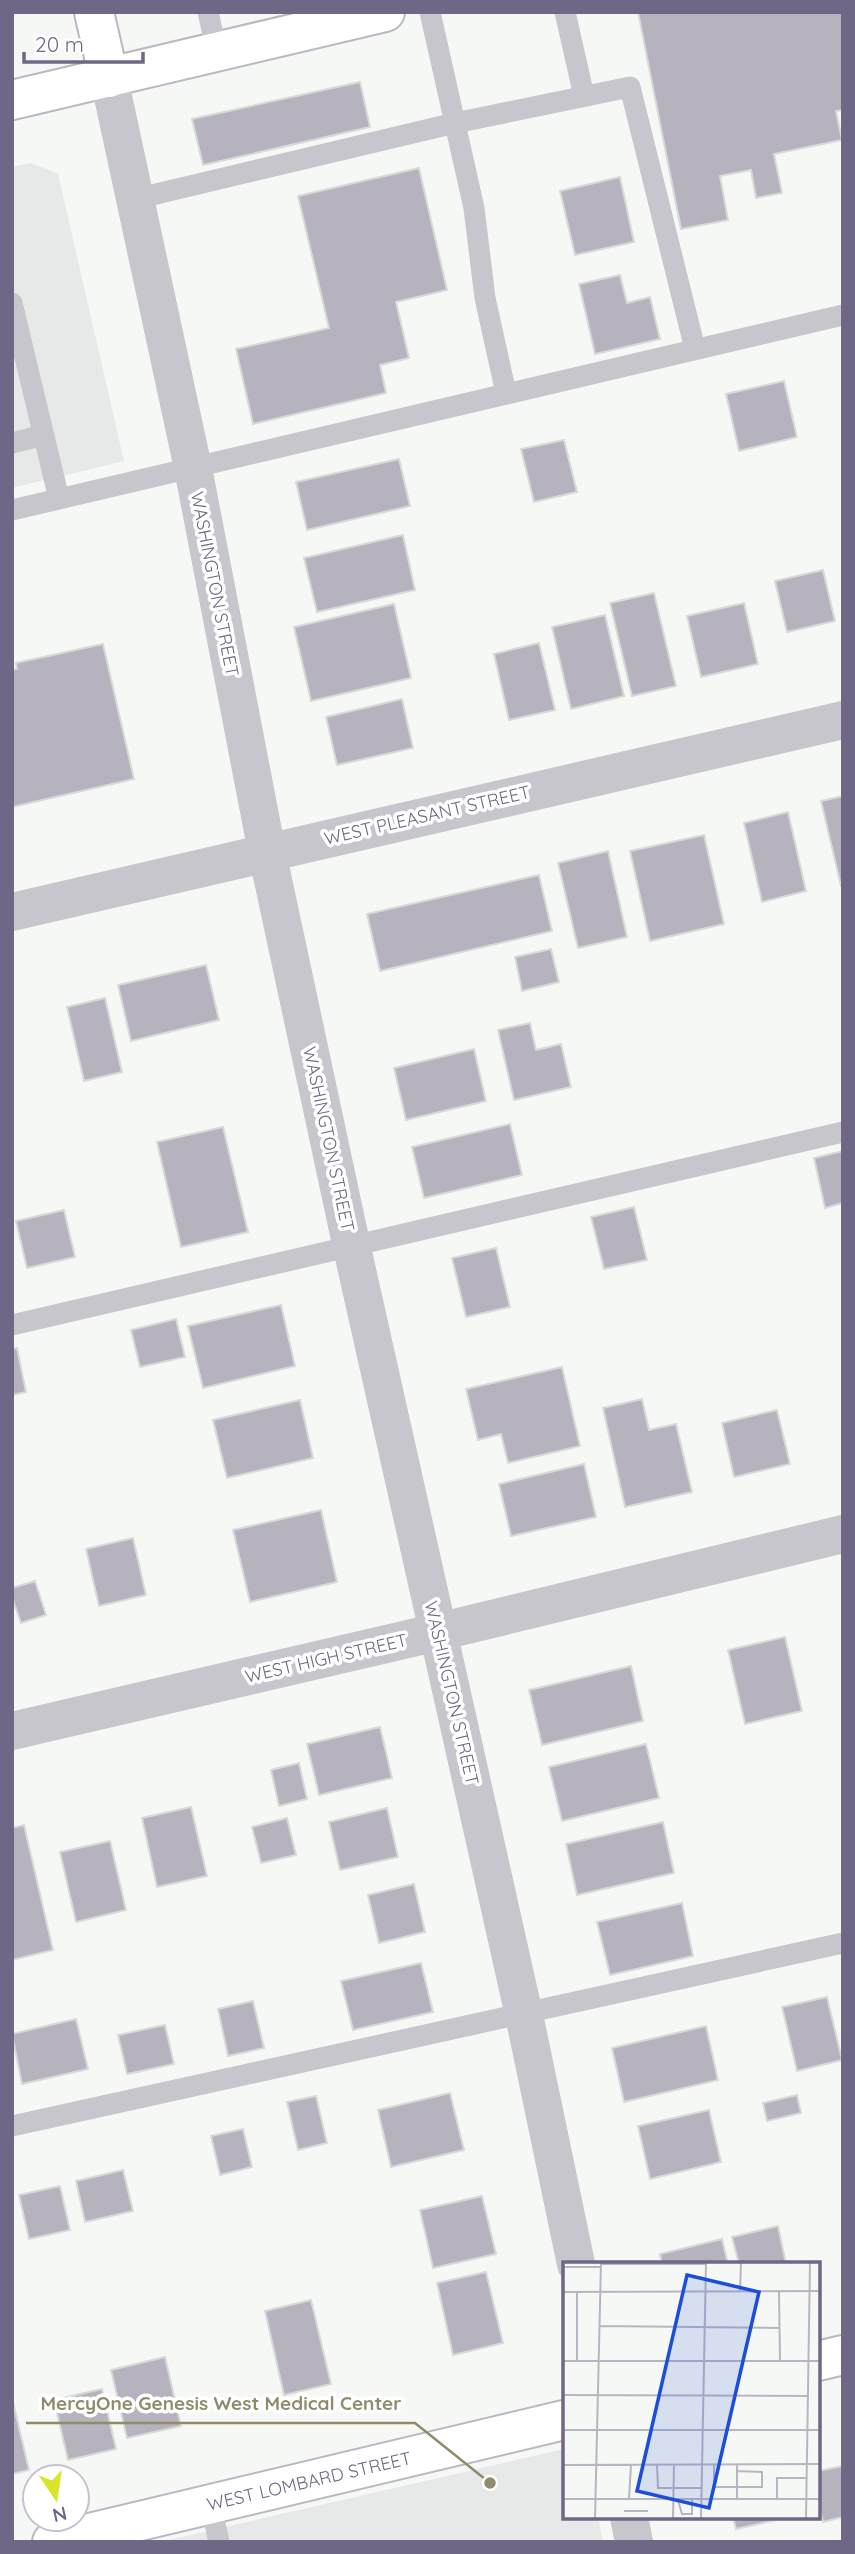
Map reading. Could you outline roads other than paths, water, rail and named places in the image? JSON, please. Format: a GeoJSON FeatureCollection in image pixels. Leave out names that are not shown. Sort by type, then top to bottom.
{"type":"FeatureCollection","features":[{"type":"Feature","properties":{"kind":"street","name":"WASHINGTON STREET"},"geometry":{"type":"LineString","coordinates":[[94,12],[193,468],[267,852],[352,1248],[524,2015],[576,2262]]}},
{"type":"Feature","properties":{"kind":"street"},"geometry":{"type":"LineString","coordinates":[[12,100],[379,13]]}},
{"type":"Feature","properties":{"kind":"street","name":"WEST PLEASANT STREET"},"geometry":{"type":"LineString","coordinates":[[12,912],[843,720]]}},
{"type":"Feature","properties":{"kind":"street","name":"WEST HIGH STREET"},"geometry":{"type":"LineString","coordinates":[[12,1731],[843,1534]]}},
{"type":"Feature","properties":{"kind":"street"},"geometry":{"type":"LineString","coordinates":[[820,2361],[843,2356]]}},
{"type":"Feature","properties":{"kind":"street","name":"WEST LOMBARD STREET"},"geometry":{"type":"LineString","coordinates":[[52,2542],[563,2420]]}},
{"type":"Feature","properties":{"kind":"street"},"geometry":{"type":"LineString","coordinates":[[629,2519],[634,2542]]}},
{"type":"Feature","properties":{"kind":"lane"},"geometry":{"type":"LineString","coordinates":[[208,12],[217,52]]}},
{"type":"Feature","properties":{"kind":"lane"},"geometry":{"type":"LineString","coordinates":[[430,12],[474,208],[485,298],[506,393]]}},
{"type":"Feature","properties":{"kind":"lane"},"geometry":{"type":"LineString","coordinates":[[565,12],[584,96]]}},
{"type":"Feature","properties":{"kind":"lane"},"geometry":{"type":"LineString","coordinates":[[135,199],[455,123],[630,87],[695,349]]}},
{"type":"Feature","properties":{"kind":"lane"},"geometry":{"type":"LineString","coordinates":[[12,303],[59,499]]}},
{"type":"Feature","properties":{"kind":"lane"},"geometry":{"type":"LineString","coordinates":[[12,510],[843,315]]}},
{"type":"Feature","properties":{"kind":"lane"},"geometry":{"type":"LineString","coordinates":[[12,443],[44,435]]}},
{"type":"Feature","properties":{"kind":"lane"},"geometry":{"type":"LineString","coordinates":[[12,1325],[843,1132]]}},
{"type":"Feature","properties":{"kind":"lane"},"geometry":{"type":"LineString","coordinates":[[12,2126],[843,1943]]}},
{"type":"Feature","properties":{"kind":"lane"},"geometry":{"type":"LineString","coordinates":[[211,2505],[219,2542]]}},
{"type":"Feature","properties":{"kind":"place","name":"MercyOne Genesis West Medical Center"},"geometry":{"type":"Point","coordinates":[490,2483]}}]}
